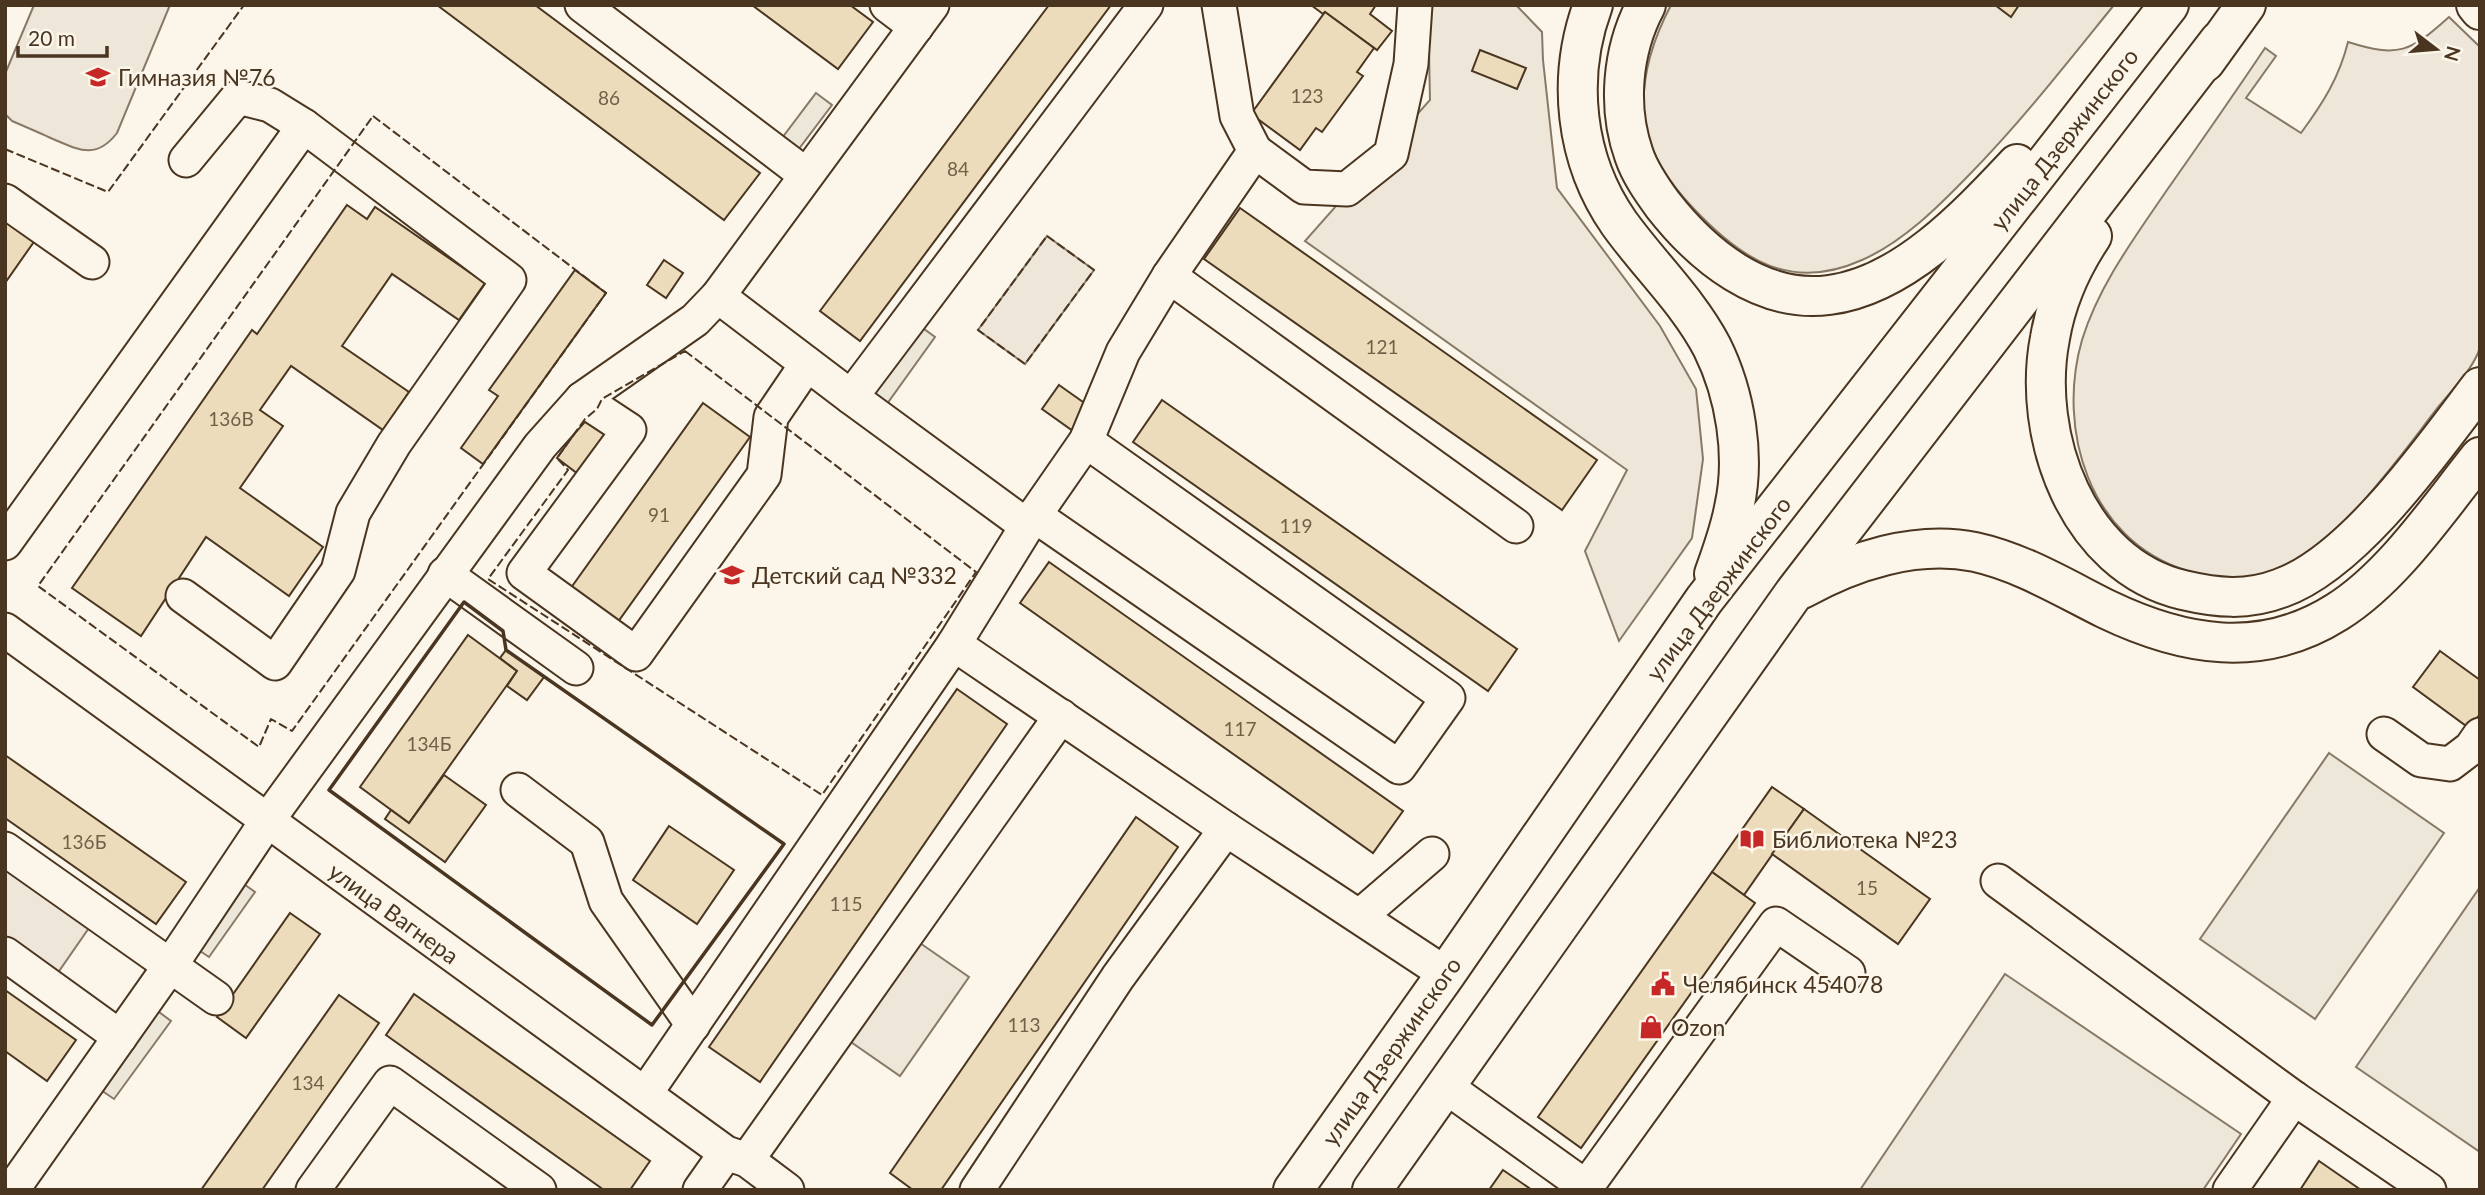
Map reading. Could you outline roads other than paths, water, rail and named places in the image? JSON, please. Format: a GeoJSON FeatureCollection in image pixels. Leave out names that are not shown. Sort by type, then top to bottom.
{"type":"FeatureCollection","features":[{"type":"Feature","properties":{"kind":"main road"},"geometry":{"type":"LineString","coordinates":[[1593,5],[1581,48],[1577,97],[1580,130],[1589,163],[1600,192],[1619,223],[1703,331],[1720,366],[1731,401],[1738,445],[1735,507],[1704,600]]}},
{"type":"Feature","properties":{"kind":"main road"},"geometry":{"type":"LineString","coordinates":[[1646,5],[1629,49],[1624,83],[1625,120],[1634,156],[1650,188],[1697,244],[1727,268],[1751,282],[1771,289],[1796,295],[1829,295],[1863,286],[1930,249],[1972,211],[2169,5]]}},
{"type":"Feature","properties":{"kind":"main road","name":"улица Дзержинского"},"geometry":{"type":"LineString","coordinates":[[1293,1190],[1704,600],[2169,5]]}},
{"type":"Feature","properties":{"kind":"main road"},"geometry":{"type":"LineString","coordinates":[[1372,1190],[1794,593],[2246,5]]}},
{"type":"Feature","properties":{"kind":"main road"},"geometry":{"type":"LineString","coordinates":[[2476,5],[2480,10]]}},
{"type":"Feature","properties":{"kind":"main road"},"geometry":{"type":"LineString","coordinates":[[2219,40],[2079,256],[2056,310],[2046,372],[2049,420],[2058,460],[2086,521],[2119,557],[2155,580],[2176,589],[2228,598],[2248,597],[2281,589],[2316,571],[2342,551],[2414,471],[2480,387]]}},
{"type":"Feature","properties":{"kind":"main road"},"geometry":{"type":"LineString","coordinates":[[1794,593],[1826,575],[1859,563],[1903,553],[1961,551],[2002,561],[2108,610],[2168,633],[2202,641],[2229,643],[2259,643],[2280,639],[2310,628],[2368,590],[2392,566],[2480,457]]}},
{"type":"Feature","properties":{"kind":"street"},"geometry":{"type":"LineString","coordinates":[[582,5],[806,175]]}},
{"type":"Feature","properties":{"kind":"street"},"geometry":{"type":"LineString","coordinates":[[12,1190],[170,966],[267,821],[540,446],[582,399],[695,320],[718,296],[924,16],[887,5]]}},
{"type":"Feature","properties":{"kind":"street"},"geometry":{"type":"LineString","coordinates":[[850,397],[1146,5]]}},
{"type":"Feature","properties":{"kind":"street"},"geometry":{"type":"LineString","coordinates":[[1219,5],[1237,116],[1255,151],[1304,187],[1347,189],[1391,153],[1412,64],[1415,5]]}},
{"type":"Feature","properties":{"kind":"street"},"geometry":{"type":"LineString","coordinates":[[183,597],[275,663],[338,570],[353,513],[394,444],[509,280],[304,126],[270,105],[239,97],[186,160]]}},
{"type":"Feature","properties":{"kind":"street"},"geometry":{"type":"LineString","coordinates":[[8,527],[304,126]]}},
{"type":"Feature","properties":{"kind":"street"},"geometry":{"type":"LineString","coordinates":[[645,1094],[954,644],[1031,520],[1086,441],[1123,352],[1169,276],[1255,151]]}},
{"type":"Feature","properties":{"kind":"street"},"geometry":{"type":"LineString","coordinates":[[5,201],[92,262]]}},
{"type":"Feature","properties":{"kind":"street"},"geometry":{"type":"LineString","coordinates":[[1169,276],[1516,526]]}},
{"type":"Feature","properties":{"kind":"street"},"geometry":{"type":"LineString","coordinates":[[718,296],[850,397],[1399,767],[1448,698],[1086,441]]}},
{"type":"Feature","properties":{"kind":"street"},"geometry":{"type":"LineString","coordinates":[[582,399],[628,430],[524,573],[636,654],[764,475],[771,417],[807,364]]}},
{"type":"Feature","properties":{"kind":"street"},"geometry":{"type":"LineString","coordinates":[[445,574],[576,668]]}},
{"type":"Feature","properties":{"kind":"street","name":"улица Вагнера"},"geometry":{"type":"LineString","coordinates":[[5,630],[645,1094],[786,1190]]}},
{"type":"Feature","properties":{"kind":"street"},"geometry":{"type":"LineString","coordinates":[[954,644],[1226,829],[1446,974]]}},
{"type":"Feature","properties":{"kind":"street"},"geometry":{"type":"LineString","coordinates":[[700,1190],[736,1157],[1060,716]]}},
{"type":"Feature","properties":{"kind":"street"},"geometry":{"type":"LineString","coordinates":[[2384,734],[2421,760],[2450,764],[2471,748],[2480,735]]}},
{"type":"Feature","properties":{"kind":"street"},"geometry":{"type":"LineString","coordinates":[[519,790],[587,842],[606,901],[693,1025]]}},
{"type":"Feature","properties":{"kind":"street"},"geometry":{"type":"LineString","coordinates":[[977,1190],[1118,977],[1226,829]]}},
{"type":"Feature","properties":{"kind":"street"},"geometry":{"type":"LineString","coordinates":[[5,849],[216,998]]}},
{"type":"Feature","properties":{"kind":"street"},"geometry":{"type":"LineString","coordinates":[[1360,916],[1432,854]]}},
{"type":"Feature","properties":{"kind":"street"},"geometry":{"type":"LineString","coordinates":[[1998,881],[2294,1098],[2429,1190]]}},
{"type":"Feature","properties":{"kind":"street"},"geometry":{"type":"LineString","coordinates":[[1445,1086],[1585,1189],[1776,925],[1848,973]]}},
{"type":"Feature","properties":{"kind":"street"},"geometry":{"type":"LineString","coordinates":[[5,954],[120,1037]]}},
{"type":"Feature","properties":{"kind":"street"},"geometry":{"type":"LineString","coordinates":[[313,1190],[390,1083],[539,1190]]}},
{"type":"Feature","properties":{"kind":"street"},"geometry":{"type":"LineString","coordinates":[[2230,1190],[2294,1098]]}},
{"type":"Feature","properties":{"kind":"place","name":"Гимназия №76"},"geometry":{"type":"Point","coordinates":[98,77]}},
{"type":"Feature","properties":{"kind":"place","name":"Детский cад №332"},"geometry":{"type":"Point","coordinates":[732,575]}},
{"type":"Feature","properties":{"kind":"place","name":"Библиотека №23"},"geometry":{"type":"Point","coordinates":[1752,839]}},
{"type":"Feature","properties":{"kind":"place","name":"Челябинск 454078"},"geometry":{"type":"Point","coordinates":[1663,984]}},
{"type":"Feature","properties":{"kind":"place","name":"Ozon"},"geometry":{"type":"Point","coordinates":[1651,1027]}}]}
